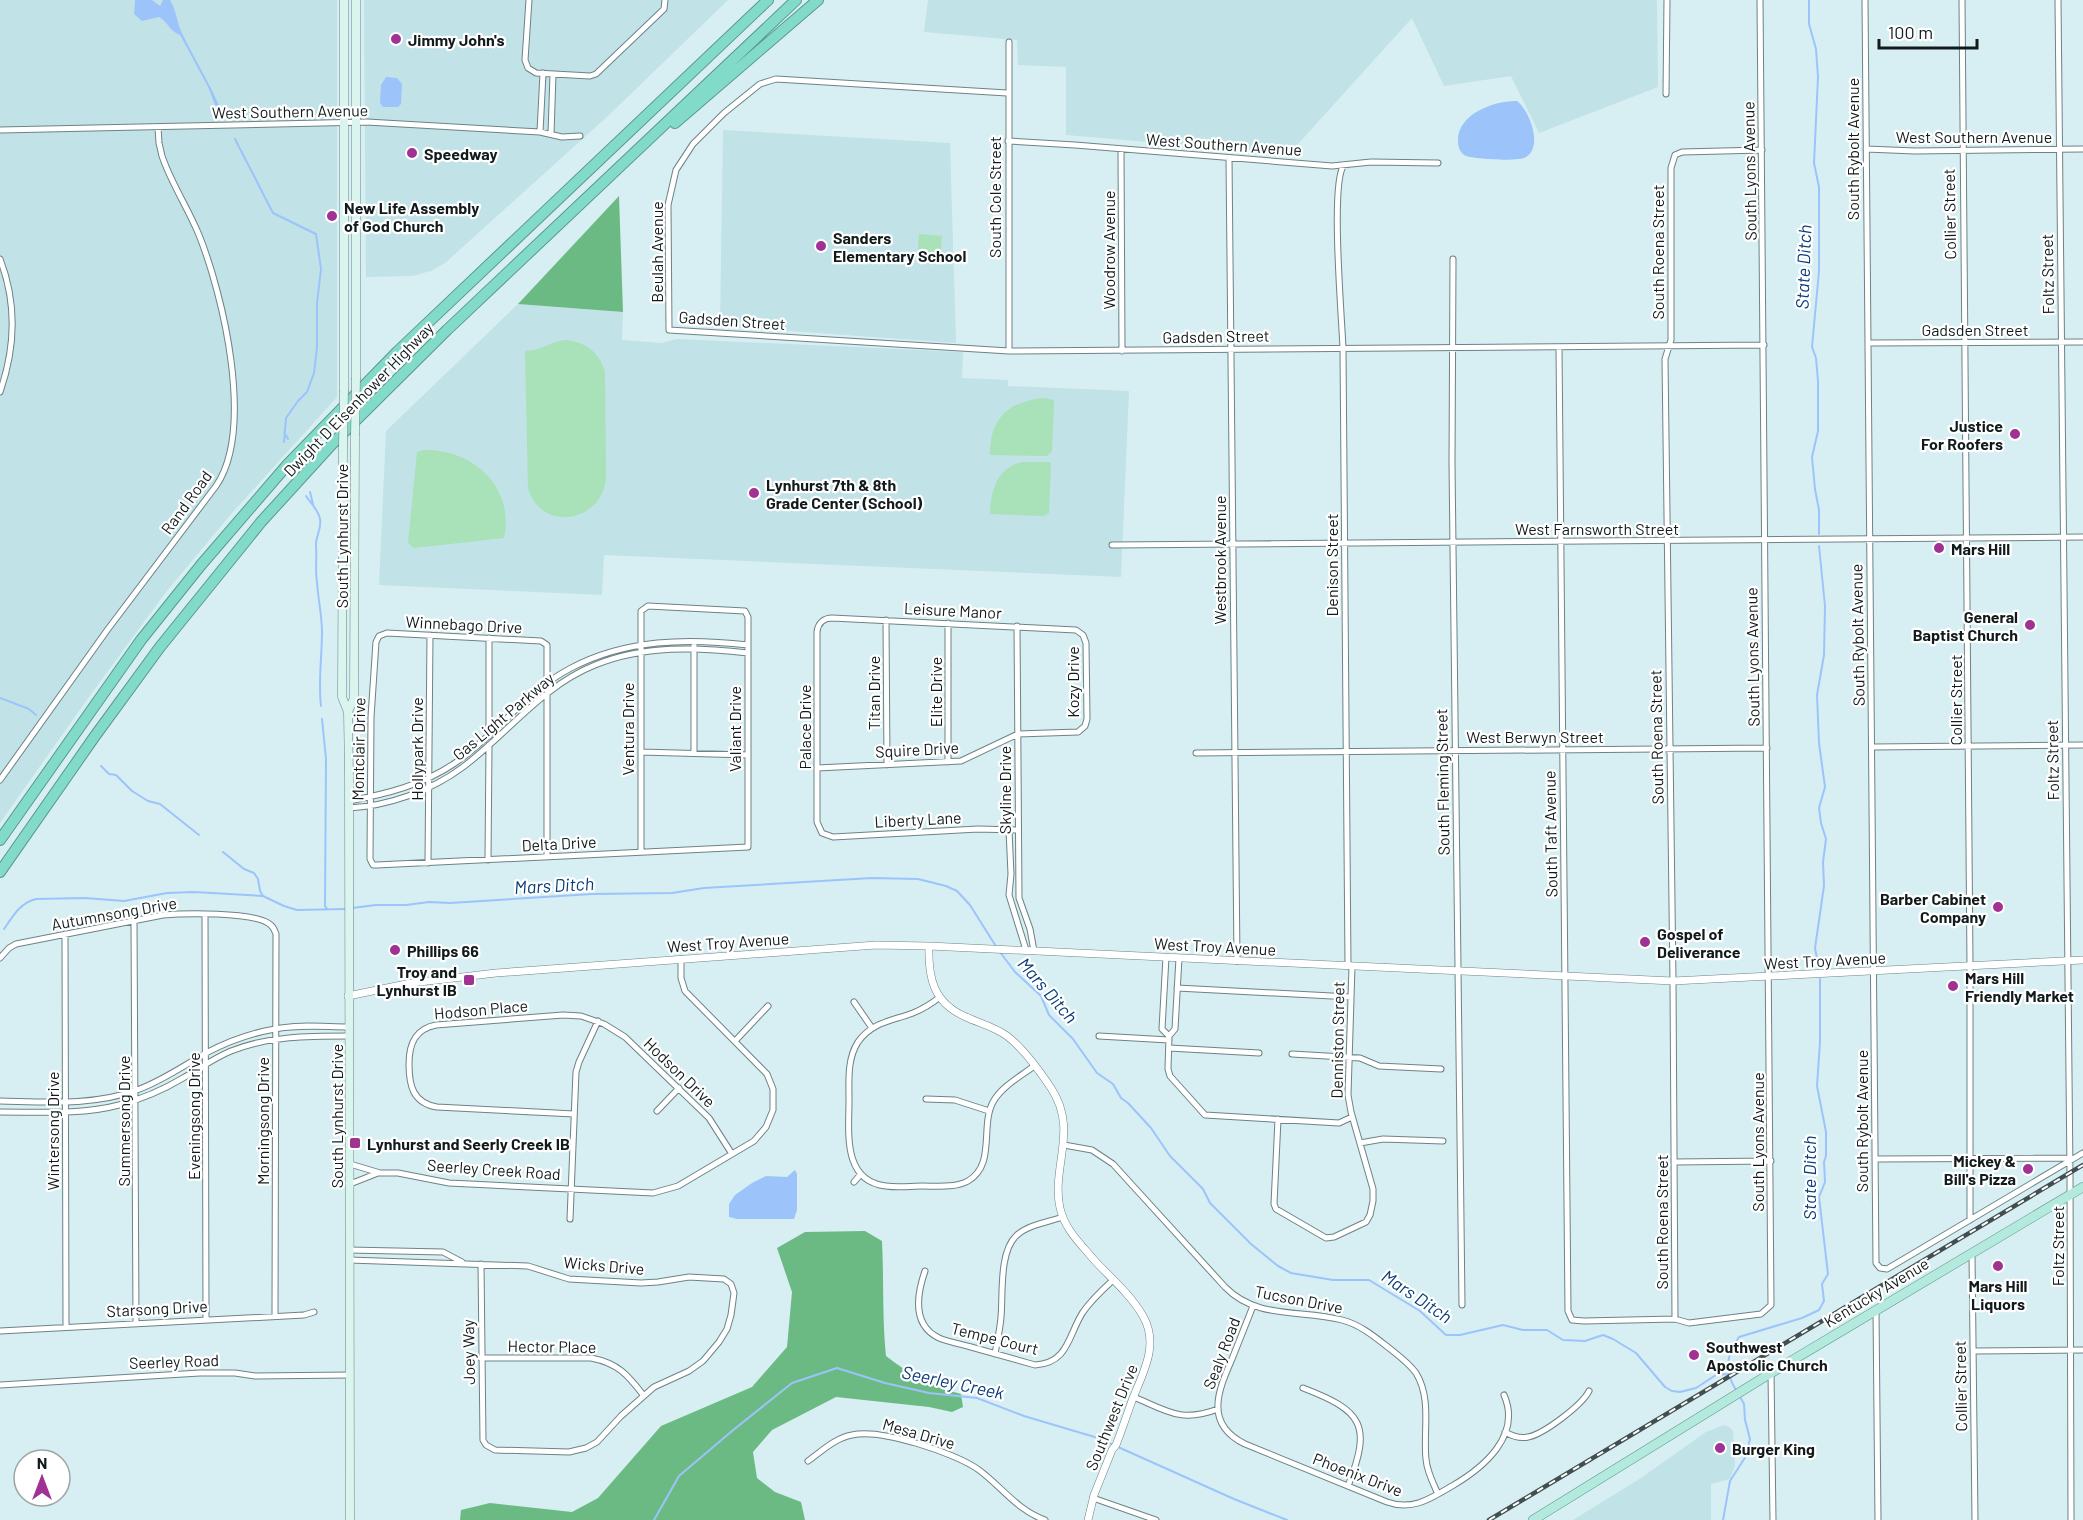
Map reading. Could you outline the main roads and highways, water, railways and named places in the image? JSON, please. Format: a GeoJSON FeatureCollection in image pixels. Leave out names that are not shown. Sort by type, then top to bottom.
{"type":"FeatureCollection","features":[{"type":"Feature","properties":{"kind":"highway"},"geometry":{"type":"LineString","coordinates":[[747,20],[763,0]]}},
{"type":"Feature","properties":{"kind":"highway","name":"Dwight D Eisenhower Highway"},"geometry":{"type":"LineString","coordinates":[[0,840],[147,633],[201,565],[288,464],[397,352],[768,0]]}},
{"type":"Feature","properties":{"kind":"highway","name":"Dwight D Eisenhower Highway"},"geometry":{"type":"LineString","coordinates":[[0,872],[138,676],[217,574],[261,522],[375,399],[796,0]]}},
{"type":"Feature","properties":{"kind":"highway"},"geometry":{"type":"LineString","coordinates":[[625,161],[696,106],[818,0]]}},
{"type":"Feature","properties":{"kind":"main road","name":"South Lynhurst Drive"},"geometry":{"type":"LineString","coordinates":[[344,0],[342,697],[348,711],[349,804],[350,1520]]}},
{"type":"Feature","properties":{"kind":"main road","name":"South Lynhurst Drive"},"geometry":{"type":"LineString","coordinates":[[348,711],[354,698],[356,0]]}},
{"type":"Feature","properties":{"kind":"main road","name":"Kentucky Avenue"},"geometry":{"type":"LineString","coordinates":[[1533,1520],[1771,1373],[2083,1186]]}},
{"type":"Feature","properties":{"kind":"water"},"geometry":{"type":"Polygon","coordinates":[[[135,0],[152,0],[160,6],[163,0],[170,0],[181,31],[222,113],[215,104],[180,35],[159,17],[142,21],[134,14],[135,0]]]}},
{"type":"Feature","properties":{"kind":"water"},"geometry":{"type":"Polygon","coordinates":[[[386,77],[397,78],[402,84],[401,104],[398,107],[383,107],[380,103],[381,85],[386,77]]]}},
{"type":"Feature","properties":{"kind":"water"},"geometry":{"type":"Polygon","coordinates":[[[1517,101],[1530,120],[1533,129],[1534,145],[1526,157],[1487,159],[1466,156],[1462,153],[1458,143],[1459,131],[1470,116],[1488,106],[1517,101]]]}},
{"type":"Feature","properties":{"kind":"water"},"geometry":{"type":"Polygon","coordinates":[[[795,1170],[797,1210],[794,1219],[729,1217],[729,1204],[735,1195],[766,1176],[787,1177],[795,1170]]]}},
{"type":"Feature","properties":{"kind":"waterway","name":"State Ditch"},"geometry":{"type":"LineString","coordinates":[[1809,0],[1809,24],[1816,49],[1818,77],[1814,163],[1819,187],[1819,271],[1812,347],[1816,358],[1818,381],[1818,431],[1812,457],[1819,510],[1819,534]]}},
{"type":"Feature","properties":{"kind":"waterway"},"geometry":{"type":"LineString","coordinates":[[235,139],[273,213],[316,234],[321,269],[314,373],[307,392],[286,418],[284,442]]}},
{"type":"Feature","properties":{"kind":"waterway"},"geometry":{"type":"LineString","coordinates":[[284,432],[288,439]]}},
{"type":"Feature","properties":{"kind":"waterway"},"geometry":{"type":"LineString","coordinates":[[310,492],[313,504]]}},
{"type":"Feature","properties":{"kind":"waterway"},"geometry":{"type":"LineString","coordinates":[[306,496],[318,512],[320,519],[316,542],[316,578],[322,626],[321,706]]}},
{"type":"Feature","properties":{"kind":"waterway","name":"State Ditch"},"geometry":{"type":"LineString","coordinates":[[1819,546],[1825,606],[1824,655],[1817,695],[1819,743],[1825,787],[1819,808],[1826,839],[1823,862],[1824,886],[1815,948],[1819,969]]}},
{"type":"Feature","properties":{"kind":"waterway","name":"Mars Ditch"},"geometry":{"type":"LineString","coordinates":[[0,698],[29,709],[36,715]]}},
{"type":"Feature","properties":{"kind":"waterway"},"geometry":{"type":"LineString","coordinates":[[322,719],[326,759],[325,906],[327,909]]}},
{"type":"Feature","properties":{"kind":"waterway","name":"Mars Ditch"},"geometry":{"type":"LineString","coordinates":[[101,766],[109,774],[116,775],[132,791],[148,801],[160,804],[199,835]]}},
{"type":"Feature","properties":{"kind":"waterway","name":"Mars Ditch"},"geometry":{"type":"LineString","coordinates":[[223,852],[244,869],[254,873],[263,896],[284,906],[297,910],[346,909]]}},
{"type":"Feature","properties":{"kind":"waterway","name":"Mars Ditch"},"geometry":{"type":"LineString","coordinates":[[352,908],[592,894],[672,893],[704,888],[872,878],[918,879],[957,891],[970,905],[997,948]]}},
{"type":"Feature","properties":{"kind":"waterway"},"geometry":{"type":"LineString","coordinates":[[4,929],[21,907],[36,899],[85,898],[124,901],[167,893],[194,892],[263,896]]}},
{"type":"Feature","properties":{"kind":"waterway","name":"Mars Ditch"},"geometry":{"type":"LineString","coordinates":[[1000,952],[1015,972],[1041,996],[1049,1015],[1073,1039],[1097,1073],[1113,1084],[1121,1098],[1151,1128],[1170,1156],[1203,1189],[1210,1203],[1251,1244],[1278,1266],[1291,1273],[1333,1280],[1369,1280],[1420,1311],[1446,1335],[1460,1335],[1503,1325],[1523,1330],[1547,1330],[1563,1340],[1585,1341],[1603,1335],[1636,1353],[1665,1387],[1672,1391],[1680,1392],[1696,1388],[1716,1375],[1728,1374]]}},
{"type":"Feature","properties":{"kind":"waterway","name":"State Ditch"},"geometry":{"type":"LineString","coordinates":[[1736,1390],[1728,1370],[1728,1363],[1731,1351],[1739,1337],[1802,1318],[1819,1310],[1824,1301],[1822,1284],[1828,1274],[1819,1197],[1825,1182],[1826,1156],[1826,1132],[1817,1086],[1820,979]]}},
{"type":"Feature","properties":{"kind":"waterway","name":"Seerley Creek"},"geometry":{"type":"LineString","coordinates":[[654,1520],[679,1476],[732,1431],[792,1383],[837,1368],[885,1383],[929,1393],[977,1398],[1024,1416],[1098,1438],[1234,1499],[1287,1520]]}},
{"type":"Feature","properties":{"kind":"waterway","name":"State Ditch"},"geometry":{"type":"LineString","coordinates":[[1723,1520],[1730,1481],[1746,1456],[1750,1439],[1744,1404],[1739,1395]]}},
{"type":"Feature","properties":{"kind":"railway"},"geometry":{"type":"LineString","coordinates":[[1489,1520],[2083,1165]]}},
{"type":"Feature","properties":{"kind":"place","name":"Jimmy John's"},"geometry":{"type":"Point","coordinates":[396,39]}},
{"type":"Feature","properties":{"kind":"place","name":"Speedway"},"geometry":{"type":"Point","coordinates":[412,153]}},
{"type":"Feature","properties":{"kind":"place","name":"New Life Assembly of God Church"},"geometry":{"type":"Point","coordinates":[332,216]}},
{"type":"Feature","properties":{"kind":"place","name":"Sanders Elementary School"},"geometry":{"type":"Point","coordinates":[821,246]}},
{"type":"Feature","properties":{"kind":"place","name":"Justice For Roofers"},"geometry":{"type":"Point","coordinates":[2015,434]}},
{"type":"Feature","properties":{"kind":"place","name":"Lynhurst 7th & 8th Grade Center (School)"},"geometry":{"type":"Point","coordinates":[754,493]}},
{"type":"Feature","properties":{"kind":"place","name":"Mars Hill"},"geometry":{"type":"Point","coordinates":[1939,548]}},
{"type":"Feature","properties":{"kind":"place","name":"General Baptist Church"},"geometry":{"type":"Point","coordinates":[2030,625]}},
{"type":"Feature","properties":{"kind":"place","name":"Barber Cabinet Company"},"geometry":{"type":"Point","coordinates":[1998,907]}},
{"type":"Feature","properties":{"kind":"place","name":"Gospel of Deliverance"},"geometry":{"type":"Point","coordinates":[1645,942]}},
{"type":"Feature","properties":{"kind":"place","name":"Phillips 66"},"geometry":{"type":"Point","coordinates":[395,950]}},
{"type":"Feature","properties":{"kind":"place","name":"Troy and Lynhurst IB"},"geometry":{"type":"Point","coordinates":[469,980]}},
{"type":"Feature","properties":{"kind":"place","name":"Mars Hill Friendly Market"},"geometry":{"type":"Point","coordinates":[1953,986]}},
{"type":"Feature","properties":{"kind":"place","name":"Lynhurst and Seerly Creek IB"},"geometry":{"type":"Point","coordinates":[355,1143]}},
{"type":"Feature","properties":{"kind":"place","name":"Mickey & Bill's Pizza"},"geometry":{"type":"Point","coordinates":[2028,1169]}},
{"type":"Feature","properties":{"kind":"place","name":"Mars Hill Liquors"},"geometry":{"type":"Point","coordinates":[1998,1266]}},
{"type":"Feature","properties":{"kind":"place","name":"Southwest Apostolic Church"},"geometry":{"type":"Point","coordinates":[1694,1355]}},
{"type":"Feature","properties":{"kind":"place","name":"Burger King"},"geometry":{"type":"Point","coordinates":[1720,1448]}}]}
